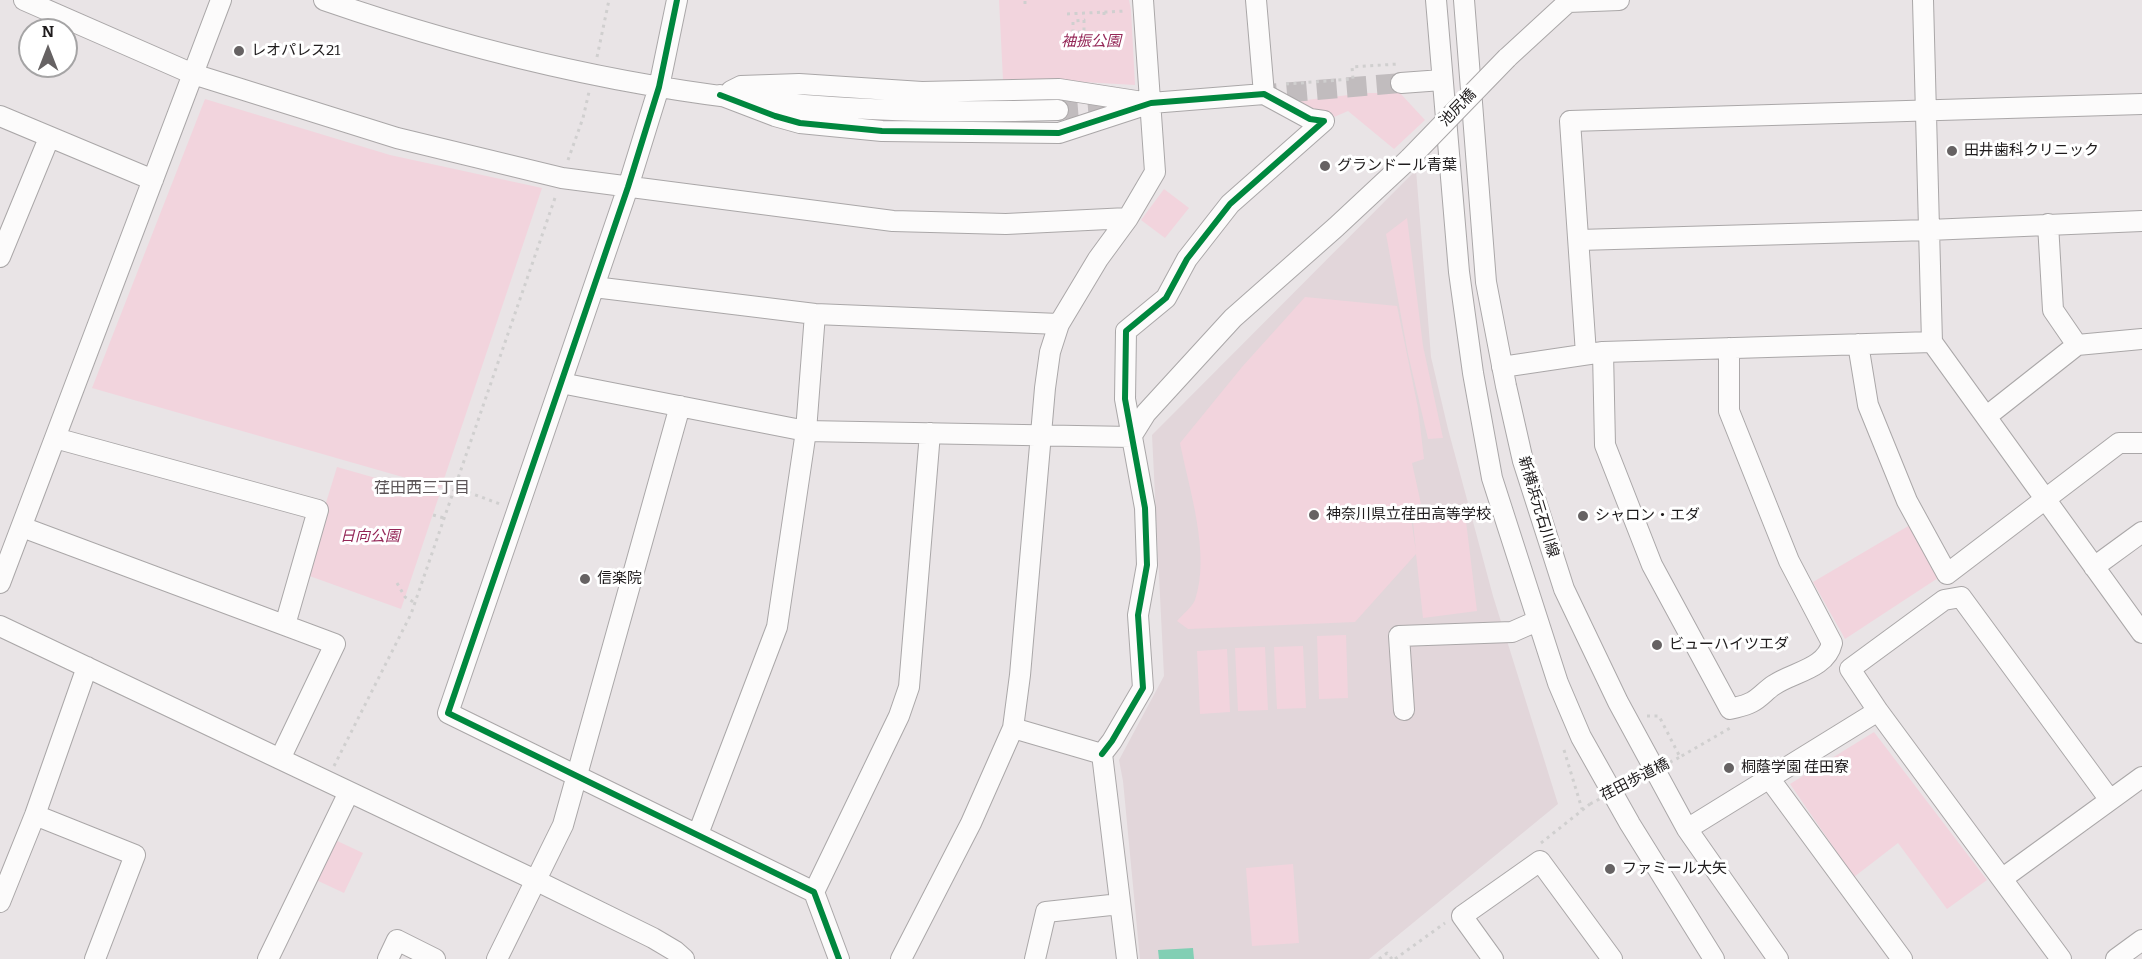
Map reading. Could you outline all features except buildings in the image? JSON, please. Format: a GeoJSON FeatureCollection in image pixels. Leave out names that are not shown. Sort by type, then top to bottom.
{"type":"FeatureCollection","features":[{"type":"Feature","properties":{"kind":"street"},"geometry":{"type":"LineString","coordinates":[[24,0],[193,74],[397,138],[562,178],[893,221],[1006,224],[1128,218]]}},
{"type":"Feature","properties":{"kind":"street"},"geometry":{"type":"LineString","coordinates":[[0,583],[221,0]]}},
{"type":"Feature","properties":{"kind":"street"},"geometry":{"type":"LineString","coordinates":[[324,0],[394,24],[594,74],[659,87],[832,107],[973,112],[1058,110]]}},
{"type":"Feature","properties":{"kind":"street"},"geometry":{"type":"LineString","coordinates":[[677,0],[659,87],[628,187],[448,713],[814,892],[839,959]]}},
{"type":"Feature","properties":{"kind":"street"},"geometry":{"type":"LineString","coordinates":[[1256,0],[1264,90]]}},
{"type":"Feature","properties":{"kind":"street"},"geometry":{"type":"LineString","coordinates":[[1436,0],[1459,272],[1473,373],[1492,478],[1558,683],[1581,737],[1630,824],[1714,959]]}},
{"type":"Feature","properties":{"kind":"street","name":"新横浜元石川線"},"geometry":{"type":"LineString","coordinates":[[1464,0],[1486,282],[1523,461],[1563,589],[1617,702],[1687,829],[1778,959]]}},
{"type":"Feature","properties":{"kind":"street"},"geometry":{"type":"LineString","coordinates":[[1569,1],[1619,0]]}},
{"type":"Feature","properties":{"kind":"street"},"geometry":{"type":"LineString","coordinates":[[1923,0],[1932,342],[2142,633]]}},
{"type":"Feature","properties":{"kind":"street","name":"池尻橋"},"geometry":{"type":"LineString","coordinates":[[1131,437],[1146,413],[1233,318],[1410,158],[1507,58],[1569,1]]}},
{"type":"Feature","properties":{"kind":"street"},"geometry":{"type":"LineString","coordinates":[[901,959],[971,823],[1012,728],[1020,675],[1050,352],[1059,324],[1155,172],[1144,8]]}},
{"type":"Feature","properties":{"kind":"street"},"geometry":{"type":"LineString","coordinates":[[1401,83],[1442,80]]}},
{"type":"Feature","properties":{"kind":"street"},"geometry":{"type":"LineString","coordinates":[[720,95],[741,86],[799,84],[922,92],[1059,89],[1151,103]]}},
{"type":"Feature","properties":{"kind":"street"},"geometry":{"type":"LineString","coordinates":[[720,95],[800,123],[882,131],[1059,133],[1151,103],[1264,90],[1311,118],[1324,121],[1230,204],[1187,259],[1166,298],[1126,331],[1125,399],[1145,508],[1146,565],[1138,615],[1143,688],[1102,754],[1127,959]]}},
{"type":"Feature","properties":{"kind":"street"},"geometry":{"type":"LineString","coordinates":[[1729,348],[1729,411],[1789,561],[1832,643],[1830,651],[1821,660],[1795,676],[1775,684],[1731,718],[1652,565],[1605,445],[1579,240],[1570,122],[2142,104]]}},
{"type":"Feature","properties":{"kind":"street"},"geometry":{"type":"LineString","coordinates":[[0,116],[153,180]]}},
{"type":"Feature","properties":{"kind":"street"},"geometry":{"type":"LineString","coordinates":[[1,251],[49,138]]}},
{"type":"Feature","properties":{"kind":"street"},"geometry":{"type":"LineString","coordinates":[[1579,240],[1929,230],[2142,221]]}},
{"type":"Feature","properties":{"kind":"street"},"geometry":{"type":"LineString","coordinates":[[2048,224],[2053,310],[2077,345]]}},
{"type":"Feature","properties":{"kind":"street"},"geometry":{"type":"LineString","coordinates":[[594,286],[815,314],[1059,324]]}},
{"type":"Feature","properties":{"kind":"street"},"geometry":{"type":"LineString","coordinates":[[698,834],[777,627],[806,431],[815,314]]}},
{"type":"Feature","properties":{"kind":"street"},"geometry":{"type":"LineString","coordinates":[[1987,416],[2077,345],[2142,339]]}},
{"type":"Feature","properties":{"kind":"street"},"geometry":{"type":"LineString","coordinates":[[1502,367],[1595,353],[1932,342]]}},
{"type":"Feature","properties":{"kind":"street"},"geometry":{"type":"LineString","coordinates":[[1858,344],[1868,405],[1907,501],[1947,574],[2119,443],[2142,442]]}},
{"type":"Feature","properties":{"kind":"street"},"geometry":{"type":"LineString","coordinates":[[561,384],[806,431],[1131,437]]}},
{"type":"Feature","properties":{"kind":"street"},"geometry":{"type":"LineString","coordinates":[[497,959],[563,825],[680,406]]}},
{"type":"Feature","properties":{"kind":"street"},"geometry":{"type":"LineString","coordinates":[[814,892],[899,716],[909,687],[930,434]]}},
{"type":"Feature","properties":{"kind":"street"},"geometry":{"type":"LineString","coordinates":[[55,438],[318,510],[285,625]]}},
{"type":"Feature","properties":{"kind":"street"},"geometry":{"type":"LineString","coordinates":[[22,527],[335,644],[280,759]]}},
{"type":"Feature","properties":{"kind":"street"},"geometry":{"type":"LineString","coordinates":[[2094,567],[2142,532]]}},
{"type":"Feature","properties":{"kind":"street"},"geometry":{"type":"LineString","coordinates":[[2061,959],[1878,711],[1850,669],[1944,600],[1961,597],[2110,800]]}},
{"type":"Feature","properties":{"kind":"street"},"geometry":{"type":"LineString","coordinates":[[1404,710],[1399,636],[1512,632],[1537,621]]}},
{"type":"Feature","properties":{"kind":"street"},"geometry":{"type":"LineString","coordinates":[[0,626],[535,880],[653,938],[684,959]]}},
{"type":"Feature","properties":{"kind":"street"},"geometry":{"type":"LineString","coordinates":[[0,902],[35,815],[87,667]]}},
{"type":"Feature","properties":{"kind":"street"},"geometry":{"type":"LineString","coordinates":[[1687,829],[1878,711]]}},
{"type":"Feature","properties":{"kind":"street"},"geometry":{"type":"LineString","coordinates":[[1012,728],[1102,754]]}},
{"type":"Feature","properties":{"kind":"street"},"geometry":{"type":"LineString","coordinates":[[2003,878],[2142,777]]}},
{"type":"Feature","properties":{"kind":"street"},"geometry":{"type":"LineString","coordinates":[[1770,778],[1902,959]]}},
{"type":"Feature","properties":{"kind":"street"},"geometry":{"type":"LineString","coordinates":[[268,959],[349,792]]}},
{"type":"Feature","properties":{"kind":"street"},"geometry":{"type":"LineString","coordinates":[[35,815],[135,855],[95,959]]}},
{"type":"Feature","properties":{"kind":"street"},"geometry":{"type":"LineString","coordinates":[[1493,959],[1462,916],[1540,861],[1612,959]]}},
{"type":"Feature","properties":{"kind":"street"},"geometry":{"type":"LineString","coordinates":[[1035,959],[1046,912],[1120,904]]}},
{"type":"Feature","properties":{"kind":"street"},"geometry":{"type":"LineString","coordinates":[[388,959],[397,940],[435,959]]}},
{"type":"Feature","properties":{"kind":"street"},"geometry":{"type":"LineString","coordinates":[[2116,959],[2142,940]]}},
{"type":"Feature","properties":{"kind":"path"},"geometry":{"type":"LineString","coordinates":[[326,781],[415,603],[583,118],[609,0]]}},
{"type":"Feature","properties":{"kind":"path"},"geometry":{"type":"LineString","coordinates":[[1066,14],[1144,8]]}},
{"type":"Feature","properties":{"kind":"path"},"geometry":{"type":"LineString","coordinates":[[1104,12],[1104,18]]}},
{"type":"Feature","properties":{"kind":"path"},"geometry":{"type":"LineString","coordinates":[[1077,13],[1078,20]]}},
{"type":"Feature","properties":{"kind":"path"},"geometry":{"type":"LineString","coordinates":[[1084,23],[1084,32],[1073,32],[1072,21],[1084,20],[1084,23],[1090,23]]}},
{"type":"Feature","properties":{"kind":"path"},"geometry":{"type":"LineString","coordinates":[[1067,26],[1073,26]]}},
{"type":"Feature","properties":{"kind":"path"},"geometry":{"type":"LineString","coordinates":[[1079,32],[1079,39]]}},
{"type":"Feature","properties":{"kind":"path"},"geometry":{"type":"LineString","coordinates":[[1264,90],[1353,79],[1352,67],[1405,63]]}},
{"type":"Feature","properties":{"kind":"path"},"geometry":{"type":"LineString","coordinates":[[454,488],[517,509]]}},
{"type":"Feature","properties":{"kind":"path"},"geometry":{"type":"LineString","coordinates":[[433,514],[444,518]]}},
{"type":"Feature","properties":{"kind":"path"},"geometry":{"type":"LineString","coordinates":[[397,583],[405,597],[415,603]]}},
{"type":"Feature","properties":{"kind":"path"},"geometry":{"type":"LineString","coordinates":[[1646,716],[1659,716],[1680,757]]}},
{"type":"Feature","properties":{"kind":"path"},"geometry":{"type":"LineString","coordinates":[[1564,750],[1582,809]]}},
{"type":"Feature","properties":{"kind":"path"},"geometry":{"type":"LineString","coordinates":[[1379,959],[1387,953],[1392,959]]}},
{"type":"Feature","properties":{"kind":"shaded area","name":"神奈川県立荏田高等学校"},"geometry":{"type":"Polygon","coordinates":[[[1416,170],[1431,357],[1493,596],[1558,804],[1369,959],[1140,959],[1119,760],[1164,676],[1152,435],[1416,170]]]}},
{"type":"Feature","properties":{"kind":"shaded area"},"geometry":{"type":"Polygon","coordinates":[[[1193,948],[1194,959],[1159,959],[1158,950],[1193,948]]]}},
{"type":"Feature","properties":{"kind":"green space","name":"袖振公園"},"geometry":{"type":"Polygon","coordinates":[[[999,0],[1129,0],[1135,85],[1003,80],[999,0]]]}},
{"type":"Feature","properties":{"kind":"green space"},"geometry":{"type":"Polygon","coordinates":[[[1366,93],[1400,93],[1425,120],[1394,149],[1348,111],[1325,121],[1289,102],[1366,93]]]}},
{"type":"Feature","properties":{"kind":"green space"},"geometry":{"type":"Polygon","coordinates":[[[205,99],[390,155],[542,188],[441,488],[92,388],[205,99]]]}},
{"type":"Feature","properties":{"kind":"green space"},"geometry":{"type":"Polygon","coordinates":[[[1164,189],[1189,208],[1165,238],[1141,220],[1164,189]]]}},
{"type":"Feature","properties":{"kind":"green space"},"geometry":{"type":"Polygon","coordinates":[[[1407,218],[1423,346],[1443,438],[1428,439],[1408,354],[1386,234],[1407,218]]]}},
{"type":"Feature","properties":{"kind":"green space"},"geometry":{"type":"Polygon","coordinates":[[[1305,297],[1397,306],[1418,408],[1424,459],[1412,463],[1421,504],[1410,511],[1416,552],[1412,511],[1464,505],[1477,611],[1423,618],[1416,554],[1355,622],[1188,629],[1177,621],[1195,600],[1201,563],[1197,522],[1180,443],[1242,367],[1305,297]]]}},
{"type":"Feature","properties":{"kind":"green space","name":"日向公園"},"geometry":{"type":"Polygon","coordinates":[[[337,467],[439,496],[401,609],[304,574],[337,467]]]}},
{"type":"Feature","properties":{"kind":"green space"},"geometry":{"type":"Polygon","coordinates":[[[1910,525],[1938,578],[1845,639],[1813,582],[1910,525]]]}},
{"type":"Feature","properties":{"kind":"green space"},"geometry":{"type":"Polygon","coordinates":[[[1346,635],[1348,698],[1319,699],[1317,636],[1346,635]]]}},
{"type":"Feature","properties":{"kind":"green space"},"geometry":{"type":"Polygon","coordinates":[[[1303,646],[1306,708],[1277,709],[1274,647],[1303,646]]]}},
{"type":"Feature","properties":{"kind":"green space"},"geometry":{"type":"Polygon","coordinates":[[[1265,647],[1268,710],[1238,711],[1235,648],[1265,647]]]}},
{"type":"Feature","properties":{"kind":"green space"},"geometry":{"type":"Polygon","coordinates":[[[1227,649],[1230,712],[1200,714],[1197,651],[1227,649]]]}},
{"type":"Feature","properties":{"kind":"green space"},"geometry":{"type":"Polygon","coordinates":[[[1874,732],[1987,880],[1947,909],[1898,843],[1854,877],[1790,784],[1874,732]]]}},
{"type":"Feature","properties":{"kind":"green space"},"geometry":{"type":"Polygon","coordinates":[[[333,839],[363,853],[344,893],[314,879],[333,839]]]}},
{"type":"Feature","properties":{"kind":"green space"},"geometry":{"type":"Polygon","coordinates":[[[1293,864],[1299,943],[1252,946],[1246,868],[1293,864]]]}},
{"type":"Feature","properties":{"kind":"tunnel"},"geometry":{"type":"LineString","coordinates":[[1257,95],[1401,83]]}},
{"type":"Feature","properties":{"kind":"tunnel"},"geometry":{"type":"LineString","coordinates":[[1058,110],[1132,104]]}},
{"type":"Feature","properties":{"kind":"cycle path"},"geometry":{"type":"LineString","coordinates":[[677,0],[659,87],[628,187],[448,713],[814,892],[839,959]]}},
{"type":"Feature","properties":{"kind":"cycle path"},"geometry":{"type":"LineString","coordinates":[[720,95],[800,123],[882,131],[1059,133],[1151,103],[1264,94],[1310,119],[1324,121],[1230,204],[1187,259],[1166,298],[1126,331],[1125,399],[1145,508],[1147,565],[1138,615],[1143,688],[1102,754]]}},
{"type":"Feature","properties":{"kind":"place","name":"レオパレス21"},"geometry":{"type":"Point","coordinates":[239,51]}},
{"type":"Feature","properties":{"kind":"place","name":"田井歯科クリニック"},"geometry":{"type":"Point","coordinates":[1952,151]}},
{"type":"Feature","properties":{"kind":"place","name":"グランドール青葉"},"geometry":{"type":"Point","coordinates":[1325,166]}},
{"type":"Feature","properties":{"kind":"place","name":"神奈川県立荏田高等学校"},"geometry":{"type":"Point","coordinates":[1314,515]}},
{"type":"Feature","properties":{"kind":"place","name":"シャロン・エダ"},"geometry":{"type":"Point","coordinates":[1583,516]}},
{"type":"Feature","properties":{"kind":"place","name":"信楽院"},"geometry":{"type":"Point","coordinates":[585,579]}},
{"type":"Feature","properties":{"kind":"place","name":"ビューハイツエダ"},"geometry":{"type":"Point","coordinates":[1657,645]}},
{"type":"Feature","properties":{"kind":"place","name":"桐蔭学園 荏田寮"},"geometry":{"type":"Point","coordinates":[1729,768]}},
{"type":"Feature","properties":{"kind":"place","name":"ファミール大矢"},"geometry":{"type":"Point","coordinates":[1610,869]}},
{"type":"Feature","properties":{"kind":"district","name":"荏田西三丁目"},"geometry":{"type":"Point","coordinates":[422,489]}}]}
